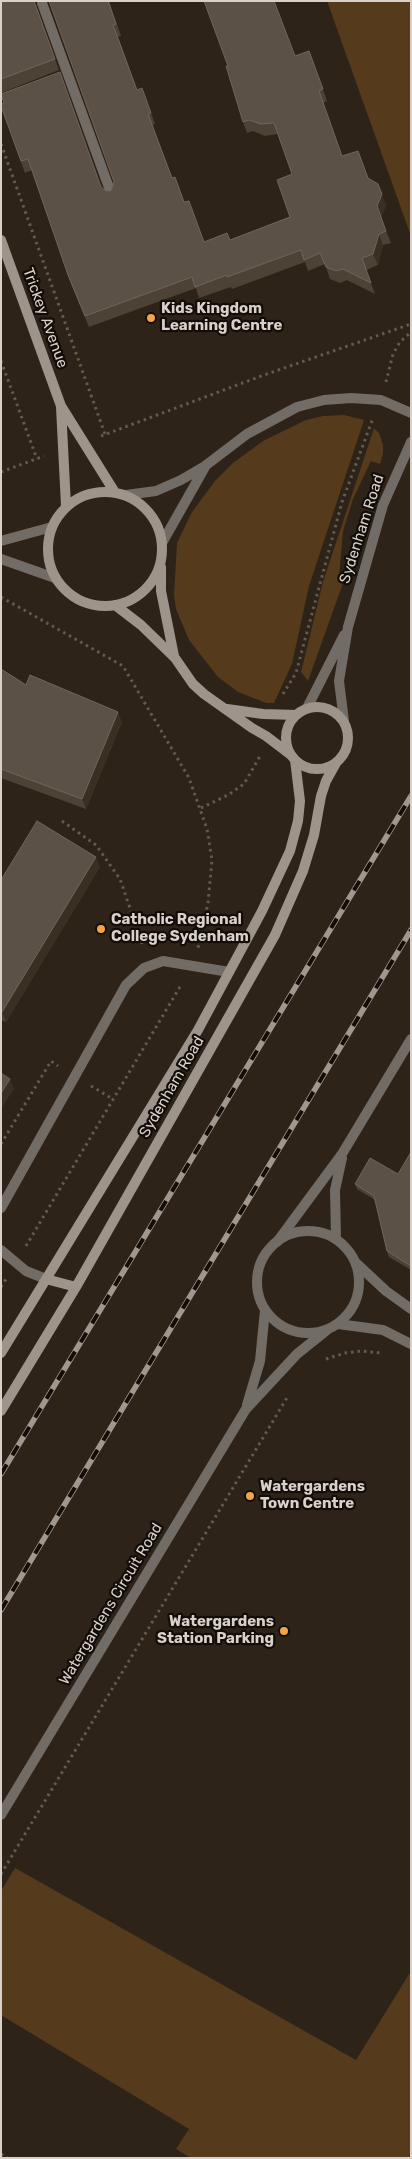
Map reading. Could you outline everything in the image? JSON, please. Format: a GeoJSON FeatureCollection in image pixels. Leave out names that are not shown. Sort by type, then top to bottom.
{"type":"FeatureCollection","features":[{"type":"Feature","properties":{"kind":"street"},"geometry":{"type":"LineString","coordinates":[[42,3],[64,76],[112,196]]}},
{"type":"Feature","properties":{"kind":"street","name":"Trickey Avenue"},"geometry":{"type":"LineString","coordinates":[[1,240],[61,406],[114,491]]}},
{"type":"Feature","properties":{"kind":"street"},"geometry":{"type":"LineString","coordinates":[[126,495],[156,491],[206,466],[248,434],[297,407],[324,400],[351,398],[381,400],[411,413]]}},
{"type":"Feature","properties":{"kind":"street","name":"Trickey Avenue"},"geometry":{"type":"LineString","coordinates":[[61,406],[66,506]]}},
{"type":"Feature","properties":{"kind":"street","name":"Sydenham Road"},"geometry":{"type":"LineString","coordinates":[[344,721],[339,682],[348,627],[383,505],[411,442]]}},
{"type":"Feature","properties":{"kind":"street"},"geometry":{"type":"LineString","coordinates":[[162,543],[206,466]]}},
{"type":"Feature","properties":{"kind":"street"},"geometry":{"type":"LineString","coordinates":[[161,561],[155,577],[145,590],[131,600],[116,606],[98,606],[81,601],[66,592],[55,578],[49,561],[47,544],[52,527],[66,506],[80,497],[96,492],[114,491],[140,502],[151,514],[158,528],[162,543],[161,591],[175,658]]}},
{"type":"Feature","properties":{"kind":"street"},"geometry":{"type":"LineString","coordinates":[[1,540],[52,527]]}},
{"type":"Feature","properties":{"kind":"street"},"geometry":{"type":"LineString","coordinates":[[1,559],[55,578]]}},
{"type":"Feature","properties":{"kind":"street"},"geometry":{"type":"LineString","coordinates":[[116,606],[141,626],[175,658],[193,684],[252,728],[266,736],[293,758],[311,769],[329,768],[336,763],[347,748],[348,730],[344,721],[332,710],[315,707],[307,708],[296,715],[289,725],[286,737],[293,758]]}},
{"type":"Feature","properties":{"kind":"street","name":"Sydenham Road"},"geometry":{"type":"LineString","coordinates":[[307,708],[348,627]]}},
{"type":"Feature","properties":{"kind":"street"},"geometry":{"type":"LineString","coordinates":[[226,708],[275,715],[296,715]]}},
{"type":"Feature","properties":{"kind":"street","name":"Sydenham Road"},"geometry":{"type":"LineString","coordinates":[[1,1353],[198,1030],[262,911],[290,851],[298,821],[300,801],[293,758]]}},
{"type":"Feature","properties":{"kind":"street","name":"Sydenham Road"},"geometry":{"type":"LineString","coordinates":[[1,1411],[76,1287],[275,935],[303,871],[314,835],[321,796],[326,781],[336,763]]}},
{"type":"Feature","properties":{"kind":"street"},"geometry":{"type":"LineString","coordinates":[[1,1208],[126,986],[144,968],[164,961],[230,972]]}},
{"type":"Feature","properties":{"kind":"street"},"geometry":{"type":"LineString","coordinates":[[277,1242],[342,1154],[411,1039]]}},
{"type":"Feature","properties":{"kind":"street"},"geometry":{"type":"LineString","coordinates":[[336,1239],[335,1190],[342,1154]]}},
{"type":"Feature","properties":{"kind":"street"},"geometry":{"type":"LineString","coordinates":[[355,1261],[359,1284],[357,1296],[346,1316],[338,1324],[327,1330],[310,1334],[292,1331],[277,1323],[265,1310],[259,1296],[257,1281],[259,1266],[266,1252],[290,1234],[306,1231],[322,1233],[336,1239],[347,1249],[355,1261],[386,1291],[411,1309]]}},
{"type":"Feature","properties":{"kind":"street"},"geometry":{"type":"LineString","coordinates":[[1,1250],[26,1271],[46,1279],[76,1287]]}},
{"type":"Feature","properties":{"kind":"street","name":"Watergardens Circuit Road"},"geometry":{"type":"LineString","coordinates":[[246,1409],[260,1361],[265,1310]]}},
{"type":"Feature","properties":{"kind":"street"},"geometry":{"type":"LineString","coordinates":[[338,1324],[383,1330],[411,1344]]}},
{"type":"Feature","properties":{"kind":"street","name":"Watergardens Circuit Road"},"geometry":{"type":"LineString","coordinates":[[1,1815],[246,1409],[297,1354],[327,1330]]}},
{"type":"Feature","properties":{"kind":"path"},"geometry":{"type":"LineString","coordinates":[[1,144],[105,434]]}},
{"type":"Feature","properties":{"kind":"path"},"geometry":{"type":"LineString","coordinates":[[85,442],[264,375],[411,324]]}},
{"type":"Feature","properties":{"kind":"path"},"geometry":{"type":"LineString","coordinates":[[275,715],[279,700],[296,673],[342,502],[381,400],[393,354],[400,342],[411,332]]}},
{"type":"Feature","properties":{"kind":"path"},"geometry":{"type":"LineString","coordinates":[[1,361],[37,459]]}},
{"type":"Feature","properties":{"kind":"path"},"geometry":{"type":"LineString","coordinates":[[1,472],[63,449]]}},
{"type":"Feature","properties":{"kind":"path"},"geometry":{"type":"LineString","coordinates":[[1,597],[123,666],[188,778],[201,808],[212,860],[208,903],[201,938],[192,966],[1,1287]]}},
{"type":"Feature","properties":{"kind":"path"},"geometry":{"type":"LineString","coordinates":[[201,808],[228,796],[244,784],[258,762],[266,736]]}},
{"type":"Feature","properties":{"kind":"path"},"geometry":{"type":"LineString","coordinates":[[62,821],[96,845],[120,879],[150,966]]}},
{"type":"Feature","properties":{"kind":"path"},"geometry":{"type":"LineString","coordinates":[[322,1361],[345,1353],[361,1351],[384,1354]]}},
{"type":"Feature","properties":{"kind":"path"},"geometry":{"type":"LineString","coordinates":[[1,1874],[293,1388]]}},
{"type":"Feature","properties":{"kind":"path"},"geometry":{"type":"LineString","coordinates":[[1,2154],[7,2158]]}},
{"type":"Feature","properties":{"kind":"shaded area"},"geometry":{"type":"Polygon","coordinates":[[[327,1],[411,1],[411,236],[327,1]]]}},
{"type":"Feature","properties":{"kind":"shaded area"},"geometry":{"type":"Polygon","coordinates":[[[344,415],[364,420],[309,586],[292,664],[274,703],[266,703],[238,692],[218,677],[189,640],[176,609],[174,595],[177,543],[192,512],[215,481],[233,463],[263,441],[306,420],[323,416],[344,415]]]}},
{"type":"Feature","properties":{"kind":"shaded area"},"geometry":{"type":"Polygon","coordinates":[[[374,428],[379,433],[383,445],[383,454],[380,464],[371,461],[353,499],[343,531],[339,577],[342,580],[342,586],[308,681],[301,672],[323,582],[374,428]]]}},
{"type":"Feature","properties":{"kind":"shaded area"},"geometry":{"type":"Polygon","coordinates":[[[15,1868],[356,2060],[411,1971],[411,2158],[191,2158],[176,2149],[189,2129],[1,2015],[1,1891],[15,1868]]]}},
{"type":"Feature","properties":{"kind":"building"},"geometry":{"type":"Polygon","coordinates":[[[1,1],[34,1],[55,59],[1,79],[1,1]]]}},
{"type":"Feature","properties":{"kind":"building"},"geometry":{"type":"Polygon","coordinates":[[[49,1],[108,1],[116,24],[113,25],[137,90],[142,88],[151,113],[148,114],[172,178],[175,177],[184,202],[189,201],[204,242],[227,233],[230,240],[290,217],[277,180],[292,174],[274,123],[261,124],[249,120],[243,122],[226,66],[228,66],[204,1],[274,1],[295,56],[309,51],[323,89],[319,91],[342,156],[358,151],[368,178],[378,184],[382,194],[377,206],[386,231],[379,234],[373,254],[362,258],[371,283],[343,269],[336,271],[326,267],[320,253],[304,260],[301,250],[195,287],[192,277],[85,316],[68,275],[28,159],[21,161],[1,106],[4,103],[1,94],[60,72],[101,187],[106,191],[111,191],[114,182],[49,1]]]}},
{"type":"Feature","properties":{"kind":"building"},"geometry":{"type":"Polygon","coordinates":[[[1,669],[26,685],[30,675],[118,712],[82,799],[1,769],[1,669]]]}},
{"type":"Feature","properties":{"kind":"building"},"geometry":{"type":"Polygon","coordinates":[[[37,821],[96,857],[1,1012],[1,880],[37,821]]]}},
{"type":"Feature","properties":{"kind":"building"},"geometry":{"type":"Polygon","coordinates":[[[1,1073],[10,1079],[1,1093],[1,1073]]]}},
{"type":"Feature","properties":{"kind":"building"},"geometry":{"type":"Polygon","coordinates":[[[411,1152],[411,1266],[387,1251],[374,1196],[355,1184],[370,1158],[398,1174],[411,1152]]]}},
{"type":"Feature","properties":{"kind":"railway"},"geometry":{"type":"LineString","coordinates":[[1,1474],[411,796]]}},
{"type":"Feature","properties":{"kind":"railway"},"geometry":{"type":"LineString","coordinates":[[1,1610],[411,930]]}},
{"type":"Feature","properties":{"kind":"place","name":"Kids Kingdom Learning Centre"},"geometry":{"type":"Point","coordinates":[151,318]}},
{"type":"Feature","properties":{"kind":"place","name":"Catholic Regional College Sydenham"},"geometry":{"type":"Point","coordinates":[101,929]}},
{"type":"Feature","properties":{"kind":"place","name":"Watergardens Town Centre"},"geometry":{"type":"Point","coordinates":[250,1496]}},
{"type":"Feature","properties":{"kind":"place","name":"Watergardens Station Parking"},"geometry":{"type":"Point","coordinates":[284,1631]}}]}
